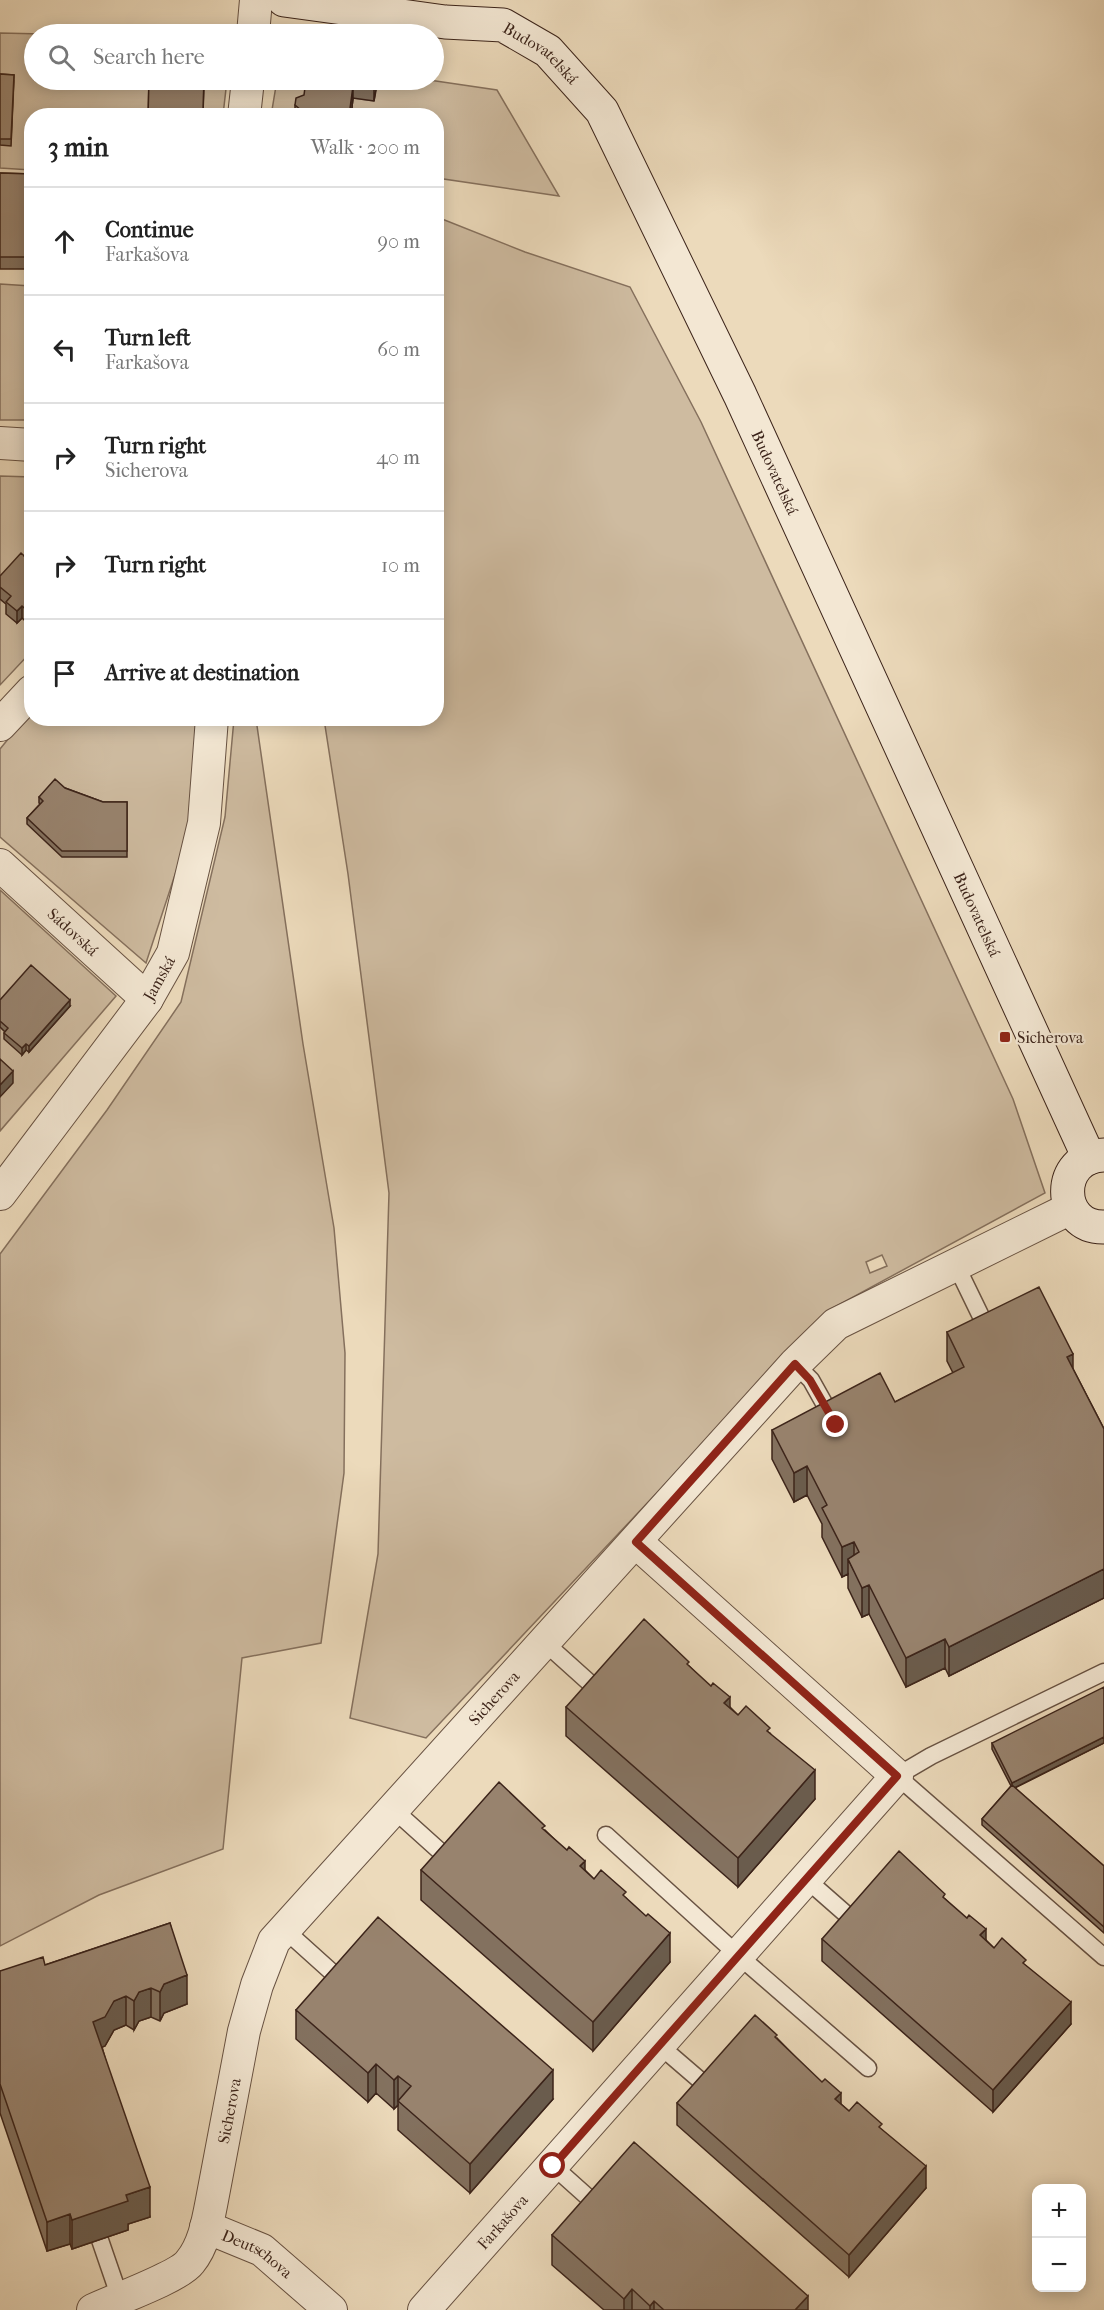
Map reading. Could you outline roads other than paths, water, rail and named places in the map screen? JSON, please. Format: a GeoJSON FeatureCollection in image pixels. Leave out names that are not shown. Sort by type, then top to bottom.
{"type":"FeatureCollection","features":[{"type":"Feature","properties":{"kind":"street"},"geometry":{"type":"LineString","coordinates":[[254,24],[256,0]]}},
{"type":"Feature","properties":{"kind":"street","name":"Budovatelská"},"geometry":{"type":"LineString","coordinates":[[284,0],[445,22],[503,25],[548,51],[602,111],[740,395],[1097,1157]]}},
{"type":"Feature","properties":{"kind":"street"},"geometry":{"type":"LineString","coordinates":[[483,0],[503,25]]}},
{"type":"Feature","properties":{"kind":"street"},"geometry":{"type":"LineString","coordinates":[[245,108],[247,90]]}},
{"type":"Feature","properties":{"kind":"street"},"geometry":{"type":"LineString","coordinates":[[0,443],[24,444]]}},
{"type":"Feature","properties":{"kind":"street"},"geometry":{"type":"LineString","coordinates":[[0,724],[24,699]]}},
{"type":"Feature","properties":{"kind":"street","name":"Jamská"},"geometry":{"type":"LineString","coordinates":[[0,1194],[147,999],[173,953],[204,823],[211,726]]}},
{"type":"Feature","properties":{"kind":"street","name":"Sádovská"},"geometry":{"type":"LineString","coordinates":[[0,865],[147,999]]}},
{"type":"Feature","properties":{"kind":"street"},"geometry":{"type":"LineString","coordinates":[[1097,1157],[1079,1164],[1067,1185],[1067,1197],[1078,1217],[1087,1223],[1104,1227]]}},
{"type":"Feature","properties":{"kind":"street","name":"Sicherova"},"geometry":{"type":"LineString","coordinates":[[112,2306],[171,2276],[189,2264],[198,2251],[206,2227],[248,2019],[257,1985],[274,1941],[795,1364],[836,1324],[1071,1208]]}},
{"type":"Feature","properties":{"kind":"street"},"geometry":{"type":"LineString","coordinates":[[636,1542],[897,1776]]}},
{"type":"Feature","properties":{"kind":"street","name":"Farkašova"},"geometry":{"type":"LineString","coordinates":[[424,2310],[897,1776]]}},
{"type":"Feature","properties":{"kind":"street","name":"Deutschova"},"geometry":{"type":"LineString","coordinates":[[206,2227],[262,2250],[331,2310]]}},
{"type":"Feature","properties":{"kind":"lane"},"geometry":{"type":"LineString","coordinates":[[956,1265],[992,1339]]}},
{"type":"Feature","properties":{"kind":"lane"},"geometry":{"type":"LineString","coordinates":[[795,1364],[810,1380],[836,1425]]}},
{"type":"Feature","properties":{"kind":"lane"},"geometry":{"type":"LineString","coordinates":[[543,1641],[602,1694]]}},
{"type":"Feature","properties":{"kind":"lane"},"geometry":{"type":"LineString","coordinates":[[1104,1672],[931,1756],[897,1776],[1104,1957]]}},
{"type":"Feature","properties":{"kind":"lane"},"geometry":{"type":"LineString","coordinates":[[393,1809],[453,1863]]}},
{"type":"Feature","properties":{"kind":"lane"},"geometry":{"type":"LineString","coordinates":[[606,1835],[739,1956],[868,2068]]}},
{"type":"Feature","properties":{"kind":"lane"},"geometry":{"type":"LineString","coordinates":[[806,1879],[855,1922]]}},
{"type":"Feature","properties":{"kind":"lane"},"geometry":{"type":"LineString","coordinates":[[285,1930],[345,1984]]}},
{"type":"Feature","properties":{"kind":"lane"},"geometry":{"type":"LineString","coordinates":[[659,2045],[709,2088]]}},
{"type":"Feature","properties":{"kind":"lane"},"geometry":{"type":"LineString","coordinates":[[553,2166],[601,2209]]}},
{"type":"Feature","properties":{"kind":"lane"},"geometry":{"type":"LineString","coordinates":[[100,2240],[112,2306]]}},
{"type":"Feature","properties":{"kind":"place","name":"Sicherova"},"geometry":{"type":"Point","coordinates":[1005,1037]}}]}
